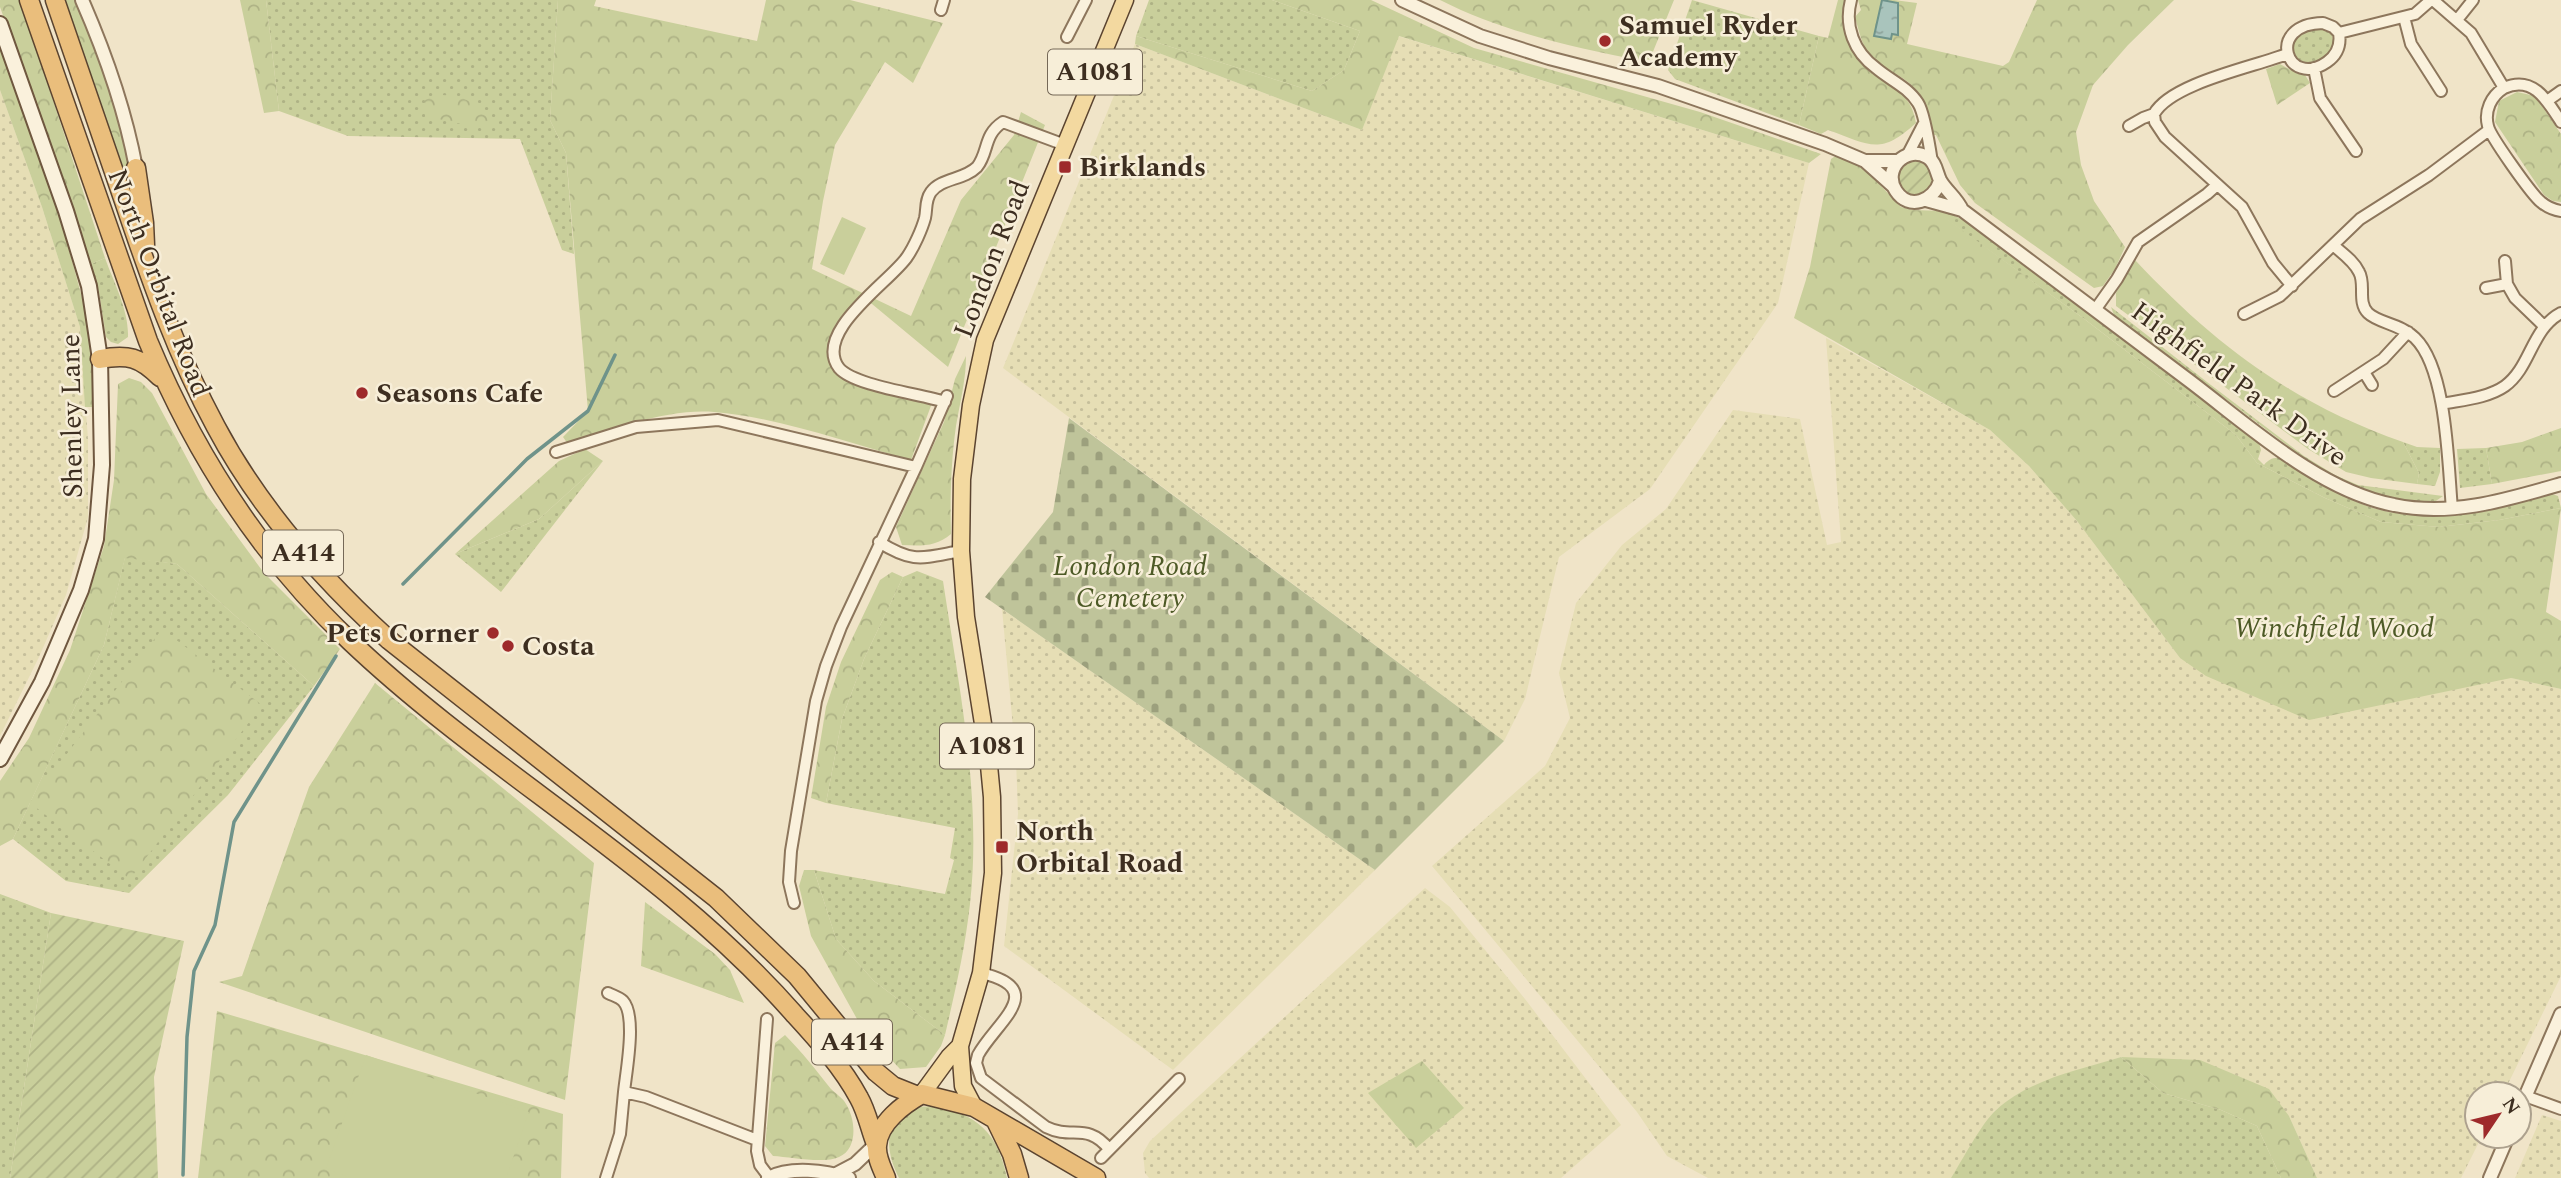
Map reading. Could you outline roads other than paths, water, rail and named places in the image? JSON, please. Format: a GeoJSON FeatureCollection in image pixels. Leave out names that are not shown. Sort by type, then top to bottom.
{"type":"FeatureCollection","features":[{"type":"Feature","properties":{"kind":"highway","name":"North Orbital Road"},"geometry":{"type":"LineString","coordinates":[[29,0],[134,303],[165,382],[219,483],[267,550],[310,601],[351,642],[410,694],[671,897],[743,959],[802,1023],[861,1100],[886,1178]]}},
{"type":"Feature","properties":{"kind":"highway","name":"North Orbital Road"},"geometry":{"type":"LineString","coordinates":[[55,0],[145,261],[181,356],[216,428],[278,522],[335,588],[389,640],[716,898],[797,976],[876,1072],[893,1086],[974,1107],[996,1121]]}},
{"type":"Feature","properties":{"kind":"highway"},"geometry":{"type":"LineString","coordinates":[[136,168],[145,223],[145,261]]}},
{"type":"Feature","properties":{"kind":"highway"},"geometry":{"type":"LineString","coordinates":[[121,355],[134,339],[134,303]]}},
{"type":"Feature","properties":{"kind":"highway"},"geometry":{"type":"LineString","coordinates":[[100,359],[121,355],[147,364],[165,382]]}},
{"type":"Feature","properties":{"kind":"highway"},"geometry":{"type":"LineString","coordinates":[[876,1144],[890,1119],[920,1095]]}},
{"type":"Feature","properties":{"kind":"highway"},"geometry":{"type":"LineString","coordinates":[[996,1121],[1020,1178]]}},
{"type":"Feature","properties":{"kind":"highway"},"geometry":{"type":"LineString","coordinates":[[996,1121],[1096,1178]]}},
{"type":"Feature","properties":{"kind":"main road","name":"London Road"},"geometry":{"type":"LineString","coordinates":[[974,1107],[963,1086],[960,1046],[981,973],[993,873],[992,797],[983,720],[966,617],[961,551],[962,479],[971,405],[985,340],[1125,0]]}},
{"type":"Feature","properties":{"kind":"main road","name":"Shenley Lane"},"geometry":{"type":"LineString","coordinates":[[0,24],[83,264],[97,327],[102,465],[94,547],[81,590],[42,682],[0,759]]}},
{"type":"Feature","properties":{"kind":"main road","name":"London Road"},"geometry":{"type":"LineString","coordinates":[[920,1095],[960,1046]]}},
{"type":"Feature","properties":{"kind":"street"},"geometry":{"type":"LineString","coordinates":[[82,0],[111,70],[136,168]]}},
{"type":"Feature","properties":{"kind":"street"},"geometry":{"type":"LineString","coordinates":[[1067,37],[1086,0]]}},
{"type":"Feature","properties":{"kind":"street","name":"Highfield Park Drive"},"geometry":{"type":"LineString","coordinates":[[1402,0],[1480,36],[1549,58],[1658,86],[1745,115],[1865,161],[1893,186],[1898,195],[1909,201],[1926,200],[1962,210],[2274,444],[2336,485],[2392,505],[2452,509],[2475,506],[2561,484]]}},
{"type":"Feature","properties":{"kind":"street"},"geometry":{"type":"LineString","coordinates":[[1852,0],[1849,32],[1860,52],[1875,68],[1914,97],[1923,112],[1923,125],[1932,162]]}},
{"type":"Feature","properties":{"kind":"street"},"geometry":{"type":"LineString","coordinates":[[2339,33],[2415,14],[2432,0],[2457,20],[2479,44],[2504,88]]}},
{"type":"Feature","properties":{"kind":"street"},"geometry":{"type":"LineString","coordinates":[[2457,20],[2473,0]]}},
{"type":"Feature","properties":{"kind":"street"},"geometry":{"type":"LineString","coordinates":[[2404,17],[2411,44],[2441,90]]}},
{"type":"Feature","properties":{"kind":"street"},"geometry":{"type":"LineString","coordinates":[[2323,23],[2339,33],[2339,46],[2334,55],[2326,63],[2314,68],[2298,67],[2287,54],[2290,36],[2305,26],[2323,23]]}},
{"type":"Feature","properties":{"kind":"street"},"geometry":{"type":"LineString","coordinates":[[2129,127],[2154,114],[2158,107],[2190,86],[2287,54]]}},
{"type":"Feature","properties":{"kind":"street"},"geometry":{"type":"LineString","coordinates":[[2314,68],[2320,97],[2356,151]]}},
{"type":"Feature","properties":{"kind":"street"},"geometry":{"type":"LineString","coordinates":[[2561,122],[2538,90],[2523,84],[2504,88],[2489,106],[2488,130],[2536,197],[2552,209],[2561,211]]}},
{"type":"Feature","properties":{"kind":"street"},"geometry":{"type":"LineString","coordinates":[[2547,101],[2561,91]]}},
{"type":"Feature","properties":{"kind":"street"},"geometry":{"type":"LineString","coordinates":[[2154,114],[2155,122],[2165,137],[2242,207],[2273,263],[2292,286]]}},
{"type":"Feature","properties":{"kind":"street"},"geometry":{"type":"LineString","coordinates":[[794,903],[789,882],[791,851],[817,701],[831,653],[946,399],[858,379],[841,369],[835,355],[842,325],[907,257],[925,219],[926,202],[930,193],[937,186],[960,178],[979,164],[994,128],[1003,122],[1065,145]]}},
{"type":"Feature","properties":{"kind":"street"},"geometry":{"type":"LineString","coordinates":[[1893,186],[1892,168],[1903,158],[1923,125]]}},
{"type":"Feature","properties":{"kind":"street"},"geometry":{"type":"LineString","coordinates":[[2244,314],[2267,304],[2292,286],[2360,219],[2429,175],[2488,130]]}},
{"type":"Feature","properties":{"kind":"street","name":"Highfield Park Drive"},"geometry":{"type":"LineString","coordinates":[[1865,161],[1926,157],[1932,162],[1940,181],[1958,201],[1962,210]]}},
{"type":"Feature","properties":{"kind":"street"},"geometry":{"type":"LineString","coordinates":[[1926,200],[1935,193],[1940,181]]}},
{"type":"Feature","properties":{"kind":"street"},"geometry":{"type":"LineString","coordinates":[[2095,310],[2138,242],[2217,185]]}},
{"type":"Feature","properties":{"kind":"street"},"geometry":{"type":"LineString","coordinates":[[2333,245],[2359,272],[2366,312],[2408,332],[2418,341],[2430,363],[2442,404],[2452,509]]}},
{"type":"Feature","properties":{"kind":"street"},"geometry":{"type":"LineString","coordinates":[[2505,261],[2507,284],[2522,306],[2544,326]]}},
{"type":"Feature","properties":{"kind":"street"},"geometry":{"type":"LineString","coordinates":[[2486,288],[2507,284]]}},
{"type":"Feature","properties":{"kind":"street"},"geometry":{"type":"LineString","coordinates":[[2442,404],[2490,394],[2503,388],[2516,375],[2544,326],[2561,313]]}},
{"type":"Feature","properties":{"kind":"street"},"geometry":{"type":"LineString","coordinates":[[2334,391],[2383,359],[2408,332]]}},
{"type":"Feature","properties":{"kind":"street"},"geometry":{"type":"LineString","coordinates":[[2364,372],[2372,386]]}},
{"type":"Feature","properties":{"kind":"street"},"geometry":{"type":"LineString","coordinates":[[556,452],[636,427],[718,420],[916,467]]}},
{"type":"Feature","properties":{"kind":"street"},"geometry":{"type":"LineString","coordinates":[[879,542],[903,556],[912,558],[961,551]]}},
{"type":"Feature","properties":{"kind":"street"},"geometry":{"type":"LineString","coordinates":[[981,973],[1005,980],[1017,999],[1012,1011],[983,1045],[978,1055],[976,1063],[981,1078],[1046,1127],[1054,1131],[1096,1135],[1109,1149]]}},
{"type":"Feature","properties":{"kind":"street"},"geometry":{"type":"LineString","coordinates":[[606,1178],[619,1141],[630,1029],[627,1008],[622,1000],[608,993]]}},
{"type":"Feature","properties":{"kind":"street"},"geometry":{"type":"LineString","coordinates":[[2532,1080],[2561,1014]]}},
{"type":"Feature","properties":{"kind":"street"},"geometry":{"type":"LineString","coordinates":[[767,1019],[757,1140],[758,1159],[768,1178],[790,1171],[843,1176],[876,1144]]}},
{"type":"Feature","properties":{"kind":"street"},"geometry":{"type":"LineString","coordinates":[[1101,1158],[1180,1079]]}},
{"type":"Feature","properties":{"kind":"street"},"geometry":{"type":"LineString","coordinates":[[624,1092],[646,1097],[757,1140]]}},
{"type":"Feature","properties":{"kind":"street"},"geometry":{"type":"LineString","coordinates":[[2533,1099],[2561,1108]]}},
{"type":"Feature","properties":{"kind":"street"},"geometry":{"type":"LineString","coordinates":[[2490,1178],[2502,1150]]}},
{"type":"Feature","properties":{"kind":"water"},"geometry":{"type":"Polygon","coordinates":[[[1882,0],[1898,3],[1898,35],[1892,34],[1891,39],[1874,36],[1882,0]]]}},
{"type":"Feature","properties":{"kind":"waterway"},"geometry":{"type":"LineString","coordinates":[[403,584],[527,459],[588,411],[615,355]]}},
{"type":"Feature","properties":{"kind":"waterway"},"geometry":{"type":"LineString","coordinates":[[183,1175],[187,1037],[194,971],[215,925],[234,822],[336,656]]}},
{"type":"Feature","properties":{"kind":"place","name":"Samuel Ryder Academy"},"geometry":{"type":"Point","coordinates":[1605,41]}},
{"type":"Feature","properties":{"kind":"place","name":"Birklands"},"geometry":{"type":"Point","coordinates":[1065,167]}},
{"type":"Feature","properties":{"kind":"place","name":"Seasons Cafe"},"geometry":{"type":"Point","coordinates":[362,393]}},
{"type":"Feature","properties":{"kind":"place","name":"Pets Corner"},"geometry":{"type":"Point","coordinates":[493,633]}},
{"type":"Feature","properties":{"kind":"place","name":"Costa"},"geometry":{"type":"Point","coordinates":[508,646]}},
{"type":"Feature","properties":{"kind":"place","name":"North Orbital Road"},"geometry":{"type":"Point","coordinates":[1002,847]}},
{"type":"Feature","properties":{"kind":"park label","name":"London Road Cemetery"},"geometry":{"type":"Point","coordinates":[1130,582]}},
{"type":"Feature","properties":{"kind":"park label","name":"Winchfield Wood"},"geometry":{"type":"Point","coordinates":[2334,628]}}]}
